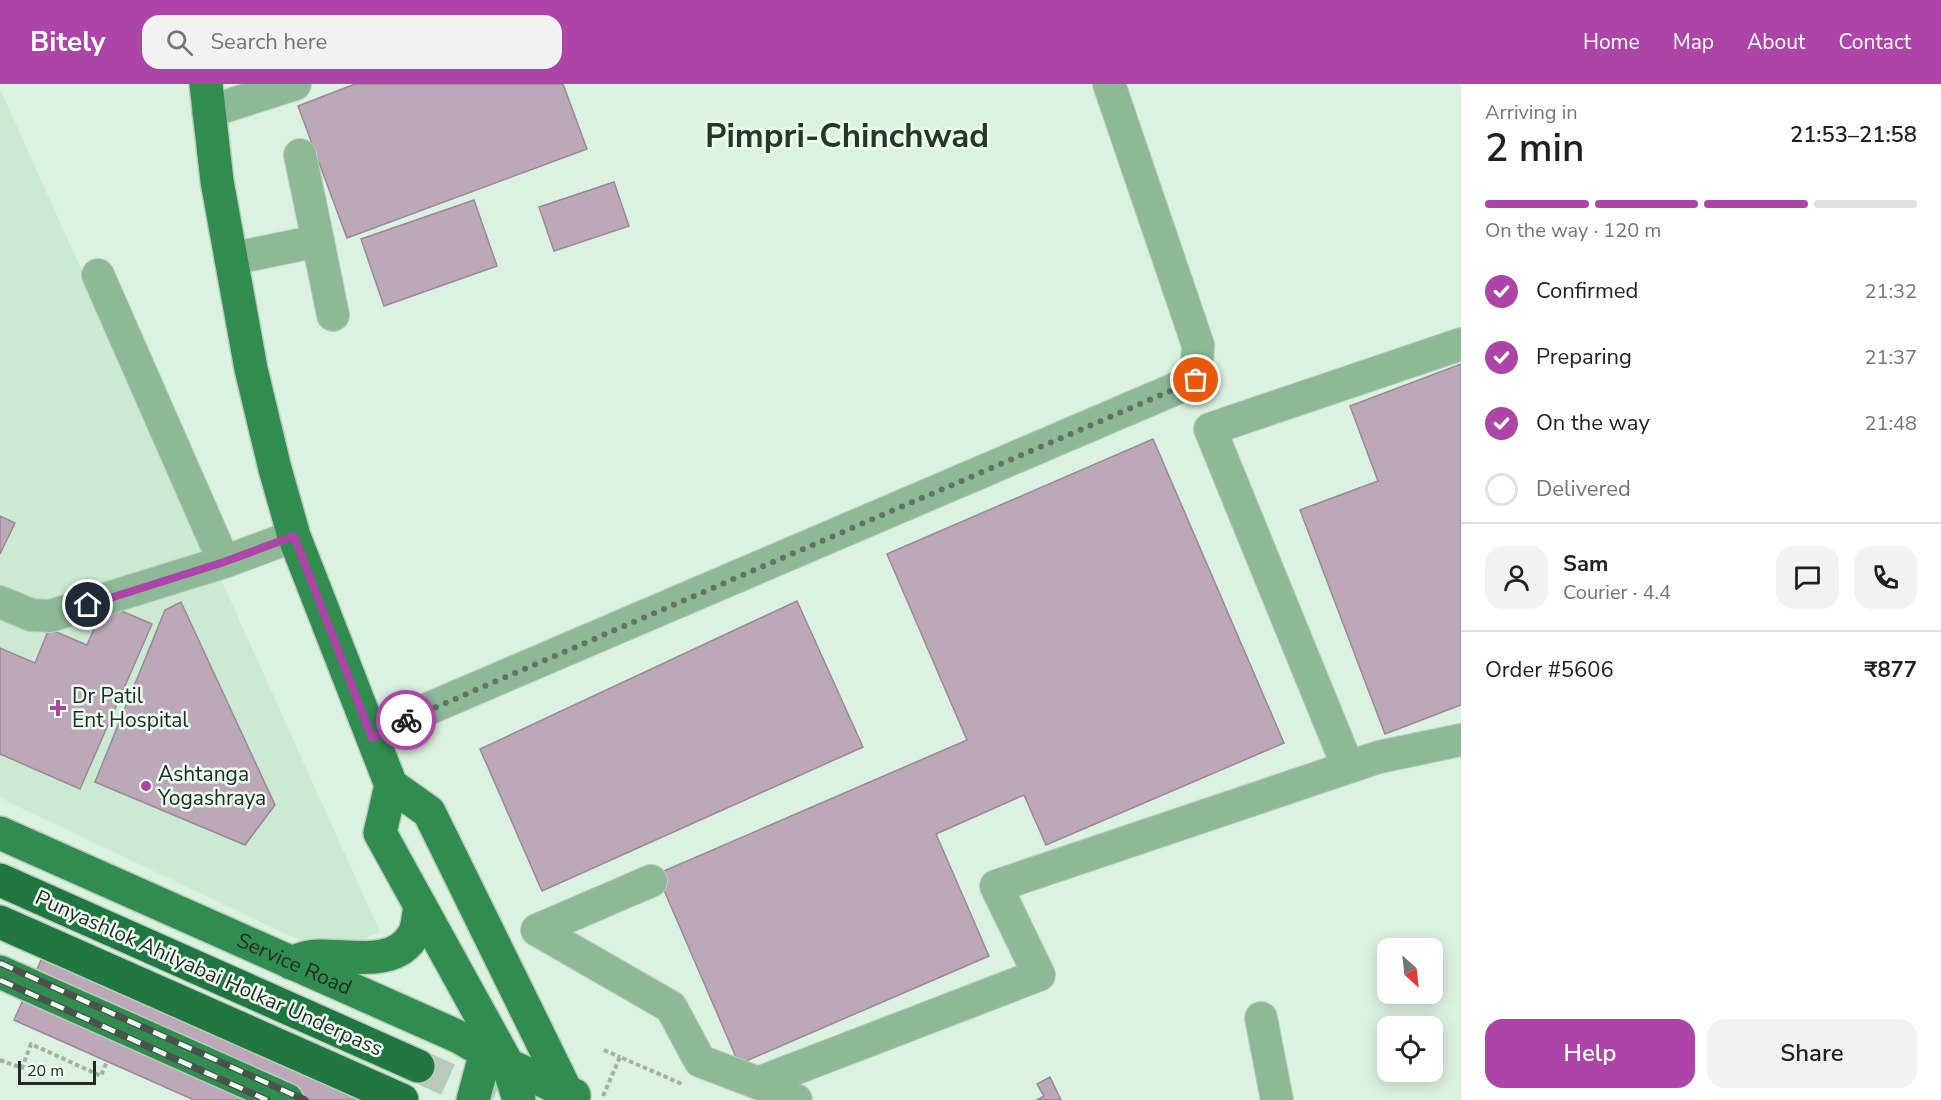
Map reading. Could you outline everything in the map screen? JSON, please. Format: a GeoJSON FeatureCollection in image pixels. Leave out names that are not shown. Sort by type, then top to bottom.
{"type":"FeatureCollection","features":[{"type":"Feature","properties":{"kind":"highway","name":"Punyashlok Ahilyabai Holkar Underpass"},"geometry":{"type":"LineString","coordinates":[[0,880],[418,1066]]}},
{"type":"Feature","properties":{"kind":"highway","name":"Punyashlok Ahilyabai Holkar Underpass"},"geometry":{"type":"LineString","coordinates":[[0,921],[402,1100]]}},
{"type":"Feature","properties":{"kind":"main road"},"geometry":{"type":"LineString","coordinates":[[207,98],[217,181],[254,380],[275,470],[294,536],[391,785],[429,812],[495,948],[574,1098]]}},
{"type":"Feature","properties":{"kind":"main road"},"geometry":{"type":"LineString","coordinates":[[391,785],[380,833],[519,1100]]}},
{"type":"Feature","properties":{"kind":"main road","name":"Service Road"},"geometry":{"type":"LineString","coordinates":[[0,833],[459,1037],[574,1098]]}},
{"type":"Feature","properties":{"kind":"main road"},"geometry":{"type":"LineString","coordinates":[[291,963],[316,956],[370,958],[390,954],[403,948],[415,933],[420,907]]}},
{"type":"Feature","properties":{"kind":"main road"},"geometry":{"type":"LineString","coordinates":[[0,972],[287,1100]]}},
{"type":"Feature","properties":{"kind":"main road"},"geometry":{"type":"LineString","coordinates":[[473,1100],[497,1058]]}},
{"type":"Feature","properties":{"kind":"street"},"geometry":{"type":"LineString","coordinates":[[207,98],[295,84]]}},
{"type":"Feature","properties":{"kind":"street"},"geometry":{"type":"LineString","coordinates":[[372,738],[445,702],[1196,380],[1198,345],[1109,84]]}},
{"type":"Feature","properties":{"kind":"street"},"geometry":{"type":"LineString","coordinates":[[300,155],[333,315]]}},
{"type":"Feature","properties":{"kind":"street"},"geometry":{"type":"LineString","coordinates":[[230,259],[318,241]]}},
{"type":"Feature","properties":{"kind":"street"},"geometry":{"type":"LineString","coordinates":[[98,275],[224,562]]}},
{"type":"Feature","properties":{"kind":"street"},"geometry":{"type":"LineString","coordinates":[[1348,767],[1210,429],[1461,344]]}},
{"type":"Feature","properties":{"kind":"street"},"geometry":{"type":"LineString","coordinates":[[0,602],[31,615],[50,616],[224,562],[294,536]]}},
{"type":"Feature","properties":{"kind":"street"},"geometry":{"type":"LineString","coordinates":[[758,1083],[1039,975],[996,886],[1379,757],[1461,740]]}},
{"type":"Feature","properties":{"kind":"street"},"geometry":{"type":"LineString","coordinates":[[495,948],[651,882]]}},
{"type":"Feature","properties":{"kind":"street"},"geometry":{"type":"LineString","coordinates":[[537,930],[671,1006],[700,1061],[796,1100]]}},
{"type":"Feature","properties":{"kind":"street"},"geometry":{"type":"LineString","coordinates":[[1261,1018],[1278,1100]]}},
{"type":"Feature","properties":{"kind":"path"},"geometry":{"type":"LineString","coordinates":[[0,1060],[22,1068],[31,1044],[101,1076],[107,1061]]}},
{"type":"Feature","properties":{"kind":"path"},"geometry":{"type":"LineString","coordinates":[[603,1050],[686,1086]]}},
{"type":"Feature","properties":{"kind":"path"},"geometry":{"type":"LineString","coordinates":[[602,1100],[620,1058]]}},
{"type":"Feature","properties":{"kind":"shaded area"},"geometry":{"type":"Polygon","coordinates":[[[0,89],[380,932],[328,954],[0,798],[0,89]]]}},
{"type":"Feature","properties":{"kind":"building"},"geometry":{"type":"Polygon","coordinates":[[[355,84],[563,84],[587,149],[347,238],[298,106],[355,84]]]}},
{"type":"Feature","properties":{"kind":"building"},"geometry":{"type":"Polygon","coordinates":[[[614,182],[629,226],[554,251],[539,207],[614,182]]]}},
{"type":"Feature","properties":{"kind":"building"},"geometry":{"type":"Polygon","coordinates":[[[474,200],[497,266],[384,306],[361,239],[474,200]]]}},
{"type":"Feature","properties":{"kind":"building"},"geometry":{"type":"Polygon","coordinates":[[[1461,364],[1461,705],[1385,734],[1300,510],[1378,481],[1350,406],[1461,364]]]}},
{"type":"Feature","properties":{"kind":"building"},"geometry":{"type":"Polygon","coordinates":[[[1153,439],[1284,743],[1046,845],[1024,795],[936,834],[989,956],[739,1064],[657,874],[967,740],[887,554],[1153,439]]]}},
{"type":"Feature","properties":{"kind":"building"},"geometry":{"type":"Polygon","coordinates":[[[0,516],[15,523],[0,554],[0,516]]]}},
{"type":"Feature","properties":{"kind":"building"},"geometry":{"type":"Polygon","coordinates":[[[797,601],[863,747],[542,891],[480,749],[797,601]]]}},
{"type":"Feature","properties":{"kind":"building"},"geometry":{"type":"Polygon","coordinates":[[[181,602],[275,805],[245,845],[95,782],[165,610],[181,602]]]}},
{"type":"Feature","properties":{"kind":"building","name":"Dr Patil Ent Hospital"},"geometry":{"type":"Polygon","coordinates":[[[105,604],[152,624],[80,789],[0,754],[0,648],[35,663],[49,629],[87,645],[105,604]]]}},
{"type":"Feature","properties":{"kind":"building"},"geometry":{"type":"Polygon","coordinates":[[[46,949],[382,1100],[194,1100],[14,1020],[46,949]]]}},
{"type":"Feature","properties":{"kind":"building"},"geometry":{"type":"Polygon","coordinates":[[[1050,1077],[1061,1100],[1037,1100],[1044,1096],[1037,1084],[1050,1077]]]}},
{"type":"Feature","properties":{"kind":"tunnel"},"geometry":{"type":"LineString","coordinates":[[418,1066],[493,1100]]}},
{"type":"Feature","properties":{"kind":"railway"},"geometry":{"type":"LineString","coordinates":[[0,963],[305,1100]]}},
{"type":"Feature","properties":{"kind":"railway"},"geometry":{"type":"LineString","coordinates":[[0,980],[267,1100]]}},
{"type":"Feature","properties":{"kind":"way so far"},"geometry":{"type":"LineString","coordinates":[[406,720],[1196,380]]}},
{"type":"Feature","properties":{"kind":"place","name":"Dr Patil Ent Hospital"},"geometry":{"type":"Point","coordinates":[58,708]}},
{"type":"Feature","properties":{"kind":"place","name":"Ashtanga Yogashraya"},"geometry":{"type":"Point","coordinates":[146,786]}},
{"type":"Feature","properties":{"kind":"district","name":"Pimpri-Chinchwad"},"geometry":{"type":"Point","coordinates":[847,136]}},
{"type":"Feature","properties":{"kind":"route"},"geometry":{"type":"LineString","coordinates":[[88,605],[224,562],[294,536],[372,738],[406,720]]}}]}
